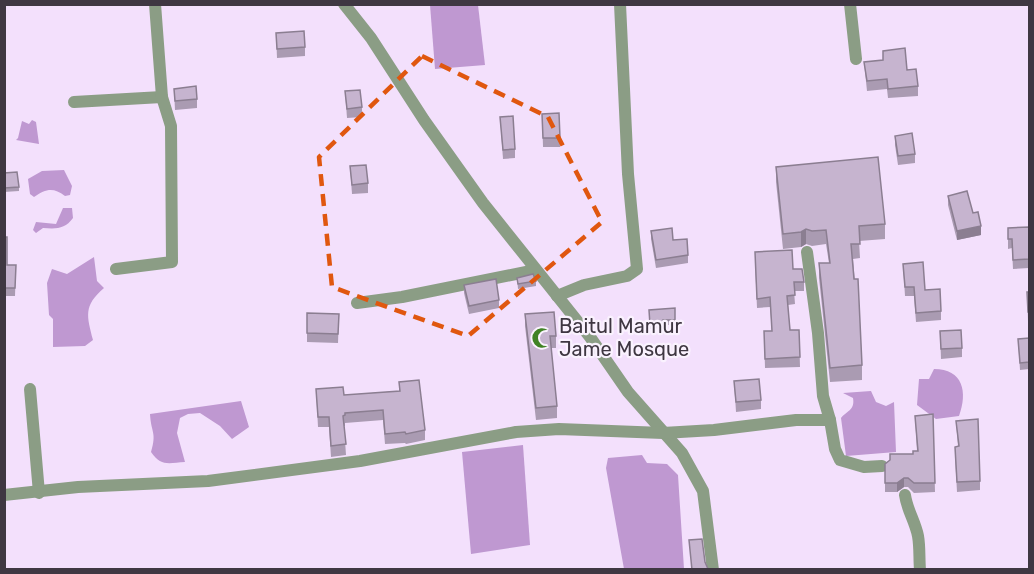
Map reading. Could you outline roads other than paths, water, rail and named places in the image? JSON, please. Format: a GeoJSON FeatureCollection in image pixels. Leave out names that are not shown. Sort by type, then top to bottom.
{"type":"FeatureCollection","features":[{"type":"Feature","properties":{"kind":"street"},"geometry":{"type":"LineString","coordinates":[[116,269],[172,262],[171,126],[162,96],[155,4]]}},
{"type":"Feature","properties":{"kind":"street"},"geometry":{"type":"LineString","coordinates":[[344,4],[370,38],[483,203],[590,337],[628,392],[682,453],[704,491],[713,570]]}},
{"type":"Feature","properties":{"kind":"street"},"geometry":{"type":"LineString","coordinates":[[557,296],[584,285],[627,276],[637,269],[628,174],[620,4]]}},
{"type":"Feature","properties":{"kind":"street"},"geometry":{"type":"LineString","coordinates":[[850,4],[856,59]]}},
{"type":"Feature","properties":{"kind":"street"},"geometry":{"type":"LineString","coordinates":[[74,102],[162,96]]}},
{"type":"Feature","properties":{"kind":"street"},"geometry":{"type":"LineString","coordinates":[[807,252],[818,333],[823,396],[831,420],[835,449],[840,460],[864,467],[882,466]]}},
{"type":"Feature","properties":{"kind":"street"},"geometry":{"type":"LineString","coordinates":[[357,303],[402,297],[536,270]]}},
{"type":"Feature","properties":{"kind":"street"},"geometry":{"type":"LineString","coordinates":[[30,389],[39,493]]}},
{"type":"Feature","properties":{"kind":"street"},"geometry":{"type":"LineString","coordinates":[[4,495],[78,488],[208,481],[360,461],[516,432],[559,429],[663,433],[714,430],[796,420],[831,420]]}},
{"type":"Feature","properties":{"kind":"street"},"geometry":{"type":"LineString","coordinates":[[905,495],[907,509],[915,523],[919,538],[920,570]]}},
{"type":"Feature","properties":{"kind":"place","name":"Baitul Mamur Jame Mosque"},"geometry":{"type":"Point","coordinates":[542,338]}}]}
